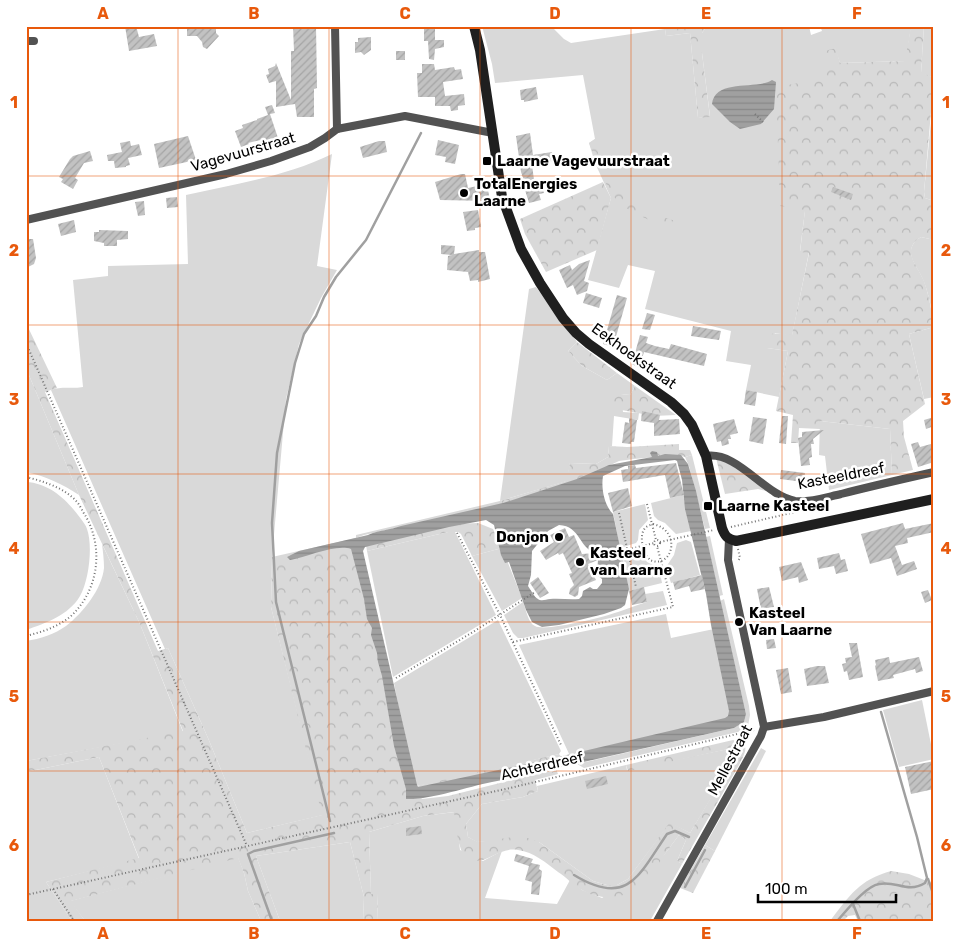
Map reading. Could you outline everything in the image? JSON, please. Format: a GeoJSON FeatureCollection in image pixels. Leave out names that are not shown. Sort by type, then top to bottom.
{"type":"FeatureCollection","features":[{"type":"Feature","properties":{"kind":"street"},"geometry":{"type":"LineString","coordinates":[[335,26],[337,129]]}},
{"type":"Feature","properties":{"kind":"street","name":"Eekhoekstraat"},"geometry":{"type":"LineString","coordinates":[[474,26],[480,50],[502,197],[521,250],[540,283],[576,332],[589,344],[671,402],[684,414],[692,425],[706,456],[722,528],[728,539]]}},
{"type":"Feature","properties":{"kind":"street","name":"Vagevuurstraat"},"geometry":{"type":"LineString","coordinates":[[26,220],[226,174],[310,147],[337,129],[405,116],[493,133]]}},
{"type":"Feature","properties":{"kind":"street","name":"Kasteeldreef"},"geometry":{"type":"LineString","coordinates":[[706,456],[713,455],[727,458],[784,498],[798,502],[934,472]]}},
{"type":"Feature","properties":{"kind":"street"},"geometry":{"type":"LineString","coordinates":[[728,539],[736,541],[934,499]]}},
{"type":"Feature","properties":{"kind":"street","name":"Mellestraat"},"geometry":{"type":"LineString","coordinates":[[656,921],[761,736],[764,727],[728,560],[728,539]]}},
{"type":"Feature","properties":{"kind":"street"},"geometry":{"type":"LineString","coordinates":[[764,727],[824,717],[934,691]]}},
{"type":"Feature","properties":{"kind":"path"},"geometry":{"type":"LineString","coordinates":[[755,114],[763,122]]}},
{"type":"Feature","properties":{"kind":"path"},"geometry":{"type":"LineString","coordinates":[[26,344],[247,846]]}},
{"type":"Feature","properties":{"kind":"path"},"geometry":{"type":"LineString","coordinates":[[26,477],[51,484],[77,501],[91,525],[96,546],[96,569],[92,585],[84,601],[70,617],[49,630],[26,636]]}},
{"type":"Feature","properties":{"kind":"path"},"geometry":{"type":"LineString","coordinates":[[598,556],[654,543],[656,540],[647,504]]}},
{"type":"Feature","properties":{"kind":"path"},"geometry":{"type":"LineString","coordinates":[[619,513],[636,587]]}},
{"type":"Feature","properties":{"kind":"path"},"geometry":{"type":"LineString","coordinates":[[653,524],[662,526],[668,531],[670,540],[670,552],[666,559],[661,562],[654,562],[646,555],[642,536],[645,529],[653,524]]}},
{"type":"Feature","properties":{"kind":"path"},"geometry":{"type":"LineString","coordinates":[[656,540],[660,542],[722,528]]}},
{"type":"Feature","properties":{"kind":"path"},"geometry":{"type":"LineString","coordinates":[[457,533],[500,615],[561,745]]}},
{"type":"Feature","properties":{"kind":"path"},"geometry":{"type":"LineString","coordinates":[[657,546],[660,542]]}},
{"type":"Feature","properties":{"kind":"path"},"geometry":{"type":"LineString","coordinates":[[513,642],[673,607],[657,546],[654,543]]}},
{"type":"Feature","properties":{"kind":"path"},"geometry":{"type":"LineString","coordinates":[[396,678],[535,592]]}},
{"type":"Feature","properties":{"kind":"path","name":"Achterdreef"},"geometry":{"type":"LineString","coordinates":[[26,895],[510,788],[764,727]]}},
{"type":"Feature","properties":{"kind":"path"},"geometry":{"type":"LineString","coordinates":[[54,889],[74,921]]}},
{"type":"Feature","properties":{"kind":"green space"},"geometry":{"type":"Polygon","coordinates":[[[482,26],[551,26],[571,43],[665,29],[666,36],[690,33],[698,118],[710,116],[702,53],[702,33],[707,26],[809,26],[811,35],[822,31],[820,26],[911,26],[906,61],[840,63],[835,48],[823,98],[810,175],[800,251],[809,252],[792,336],[775,333],[767,348],[788,351],[779,397],[746,390],[751,365],[726,361],[731,331],[645,309],[655,271],[628,265],[619,288],[588,280],[611,198],[595,163],[589,143],[595,139],[583,75],[495,83],[482,26]]]}},
{"type":"Feature","properties":{"kind":"green space"},"geometry":{"type":"Polygon","coordinates":[[[672,26],[707,26],[702,33],[702,53],[710,117],[698,118],[690,33],[666,36],[665,29],[672,26]]]}},
{"type":"Feature","properties":{"kind":"green space"},"geometry":{"type":"Polygon","coordinates":[[[911,26],[924,26],[921,72],[934,78],[924,192],[925,198],[934,201],[934,240],[921,237],[915,242],[911,253],[926,286],[934,327],[909,334],[925,404],[903,421],[904,437],[913,470],[892,475],[890,429],[820,421],[820,429],[799,428],[798,443],[791,443],[793,415],[776,411],[788,351],[767,348],[762,343],[762,338],[772,334],[792,335],[809,253],[800,252],[805,210],[780,206],[776,87],[827,78],[821,52],[836,48],[840,63],[905,61],[911,26]]]}},
{"type":"Feature","properties":{"kind":"green space"},"geometry":{"type":"Polygon","coordinates":[[[924,26],[934,26],[934,78],[921,73],[924,26]]]}},
{"type":"Feature","properties":{"kind":"green space"},"geometry":{"type":"Polygon","coordinates":[[[934,91],[934,201],[925,198],[924,192],[934,91]]]}},
{"type":"Feature","properties":{"kind":"green space"},"geometry":{"type":"Polygon","coordinates":[[[595,139],[604,168],[622,191],[646,211],[675,221],[673,230],[631,211],[615,198],[602,175],[589,143],[595,139]]]}},
{"type":"Feature","properties":{"kind":"green space"},"geometry":{"type":"Polygon","coordinates":[[[332,154],[317,266],[337,270],[299,344],[286,399],[272,557],[271,607],[323,815],[247,833],[208,738],[168,648],[165,649],[51,390],[83,387],[73,280],[108,276],[108,266],[188,264],[186,195],[279,174],[332,154]]]}},
{"type":"Feature","properties":{"kind":"green space"},"geometry":{"type":"Polygon","coordinates":[[[603,182],[611,198],[597,250],[546,272],[525,234],[520,219],[603,182]]]}},
{"type":"Feature","properties":{"kind":"green space"},"geometry":{"type":"Polygon","coordinates":[[[921,237],[934,240],[934,325],[926,287],[912,259],[911,253],[911,248],[921,237]]]}},
{"type":"Feature","properties":{"kind":"green space"},"geometry":{"type":"Polygon","coordinates":[[[536,287],[577,342],[568,351],[582,366],[607,380],[617,373],[635,386],[630,395],[621,394],[623,412],[639,413],[638,420],[614,416],[612,446],[609,446],[608,457],[596,464],[570,463],[567,481],[500,501],[529,289],[536,287]]]}},
{"type":"Feature","properties":{"kind":"green space"},"geometry":{"type":"Polygon","coordinates":[[[26,323],[57,388],[45,392],[158,651],[168,648],[247,833],[322,815],[271,607],[272,557],[356,538],[405,778],[422,799],[448,796],[556,769],[558,774],[535,780],[538,791],[523,797],[482,804],[466,824],[468,837],[478,842],[513,837],[528,838],[539,842],[593,881],[607,885],[617,885],[628,879],[670,822],[690,833],[736,755],[737,750],[733,748],[628,771],[626,765],[733,740],[739,741],[743,743],[745,749],[739,765],[682,864],[677,861],[686,840],[679,835],[652,874],[634,891],[608,897],[590,894],[579,888],[540,858],[524,851],[504,851],[479,861],[464,859],[458,840],[454,812],[423,816],[369,832],[371,894],[378,894],[377,921],[363,921],[364,897],[350,842],[256,856],[280,921],[261,921],[248,891],[238,858],[71,901],[85,921],[72,921],[46,882],[139,858],[99,757],[26,772],[26,761],[183,731],[140,624],[79,495],[26,368],[26,323]]]}},
{"type":"Feature","properties":{"kind":"green space"},"geometry":{"type":"Polygon","coordinates":[[[934,327],[934,397],[924,399],[909,334],[934,327]]]}},
{"type":"Feature","properties":{"kind":"green space"},"geometry":{"type":"Polygon","coordinates":[[[577,342],[617,373],[607,380],[582,366],[568,351],[577,342]]]}},
{"type":"Feature","properties":{"kind":"green space"},"geometry":{"type":"Polygon","coordinates":[[[26,368],[79,495],[54,481],[26,472],[26,368]]]}},
{"type":"Feature","properties":{"kind":"green space"},"geometry":{"type":"Polygon","coordinates":[[[635,386],[676,415],[654,416],[616,409],[613,405],[614,399],[621,394],[630,395],[635,386]]]}},
{"type":"Feature","properties":{"kind":"green space"},"geometry":{"type":"Polygon","coordinates":[[[820,421],[890,429],[892,475],[829,490],[825,456],[819,455],[820,421]]]}},
{"type":"Feature","properties":{"kind":"green space"},"geometry":{"type":"Polygon","coordinates":[[[679,444],[679,450],[690,450],[692,455],[619,461],[560,489],[500,505],[500,501],[566,481],[570,463],[596,464],[608,457],[609,446],[627,447],[679,444]]]}},
{"type":"Feature","properties":{"kind":"green space"},"geometry":{"type":"Polygon","coordinates":[[[692,455],[710,528],[705,529],[685,457],[692,455]]]}},
{"type":"Feature","properties":{"kind":"green space"},"geometry":{"type":"Polygon","coordinates":[[[716,458],[729,462],[771,492],[758,489],[725,494],[716,458]]]}},
{"type":"Feature","properties":{"kind":"green space"},"geometry":{"type":"Polygon","coordinates":[[[26,482],[51,489],[70,506],[87,528],[90,553],[86,581],[75,603],[56,618],[26,630],[26,482]]]}},
{"type":"Feature","properties":{"kind":"green space"},"geometry":{"type":"Polygon","coordinates":[[[683,495],[691,531],[676,534],[665,523],[654,516],[651,503],[683,495]]]}},
{"type":"Feature","properties":{"kind":"green space"},"geometry":{"type":"Polygon","coordinates":[[[500,501],[500,505],[356,538],[356,535],[500,501]]]}},
{"type":"Feature","properties":{"kind":"green space"},"geometry":{"type":"Polygon","coordinates":[[[645,504],[648,520],[639,530],[638,540],[636,543],[620,548],[613,512],[645,504]]]}},
{"type":"Feature","properties":{"kind":"green space"},"geometry":{"type":"Polygon","coordinates":[[[478,523],[493,529],[502,548],[472,556],[461,534],[458,532],[448,532],[367,551],[366,545],[456,524],[478,523]]]}},
{"type":"Feature","properties":{"kind":"green space"},"geometry":{"type":"Polygon","coordinates":[[[455,532],[496,615],[393,677],[367,551],[455,532]]]}},
{"type":"Feature","properties":{"kind":"green space"},"geometry":{"type":"Polygon","coordinates":[[[710,536],[723,595],[719,596],[706,537],[710,536]]]}},
{"type":"Feature","properties":{"kind":"green space"},"geometry":{"type":"Polygon","coordinates":[[[686,540],[691,542],[700,575],[671,583],[666,567],[674,555],[677,543],[686,540]]]}},
{"type":"Feature","properties":{"kind":"green space"},"geometry":{"type":"Polygon","coordinates":[[[102,544],[140,624],[183,732],[26,761],[26,641],[47,636],[62,629],[91,600],[100,584],[104,568],[102,544]]]}},
{"type":"Feature","properties":{"kind":"green space"},"geometry":{"type":"Polygon","coordinates":[[[502,548],[522,598],[502,611],[472,556],[502,548]]]}},
{"type":"Feature","properties":{"kind":"green space"},"geometry":{"type":"Polygon","coordinates":[[[638,551],[647,562],[659,568],[662,583],[629,591],[622,555],[638,551]]]}},
{"type":"Feature","properties":{"kind":"green space"},"geometry":{"type":"Polygon","coordinates":[[[663,591],[667,605],[523,638],[518,638],[513,633],[504,615],[523,602],[529,619],[535,626],[562,626],[622,611],[647,602],[645,594],[663,591]]]}},
{"type":"Feature","properties":{"kind":"green space"},"geometry":{"type":"Polygon","coordinates":[[[724,599],[749,706],[748,726],[742,731],[584,768],[577,764],[734,728],[744,722],[746,714],[720,601],[724,599]]]}},
{"type":"Feature","properties":{"kind":"green space"},"geometry":{"type":"Polygon","coordinates":[[[666,614],[671,638],[714,629],[732,713],[728,719],[570,756],[519,645],[666,614]]]}},
{"type":"Feature","properties":{"kind":"green space"},"geometry":{"type":"Polygon","coordinates":[[[498,620],[561,751],[559,754],[435,783],[414,786],[394,683],[498,620]]]}},
{"type":"Feature","properties":{"kind":"green space"},"geometry":{"type":"Polygon","coordinates":[[[922,700],[934,759],[899,767],[883,710],[922,700]]]}},
{"type":"Feature","properties":{"kind":"green space"},"geometry":{"type":"Polygon","coordinates":[[[733,748],[737,750],[737,755],[690,833],[670,823],[628,879],[617,885],[607,885],[593,881],[539,842],[477,842],[468,837],[466,824],[482,804],[523,797],[538,791],[537,786],[626,765],[627,770],[733,748]]]}},
{"type":"Feature","properties":{"kind":"green space"},"geometry":{"type":"Polygon","coordinates":[[[761,748],[766,751],[715,851],[705,845],[761,748]]]}},
{"type":"Feature","properties":{"kind":"green space"},"geometry":{"type":"Polygon","coordinates":[[[559,754],[562,758],[420,788],[416,786],[559,754]]]}},
{"type":"Feature","properties":{"kind":"green space"},"geometry":{"type":"Polygon","coordinates":[[[99,757],[139,859],[46,882],[72,921],[26,921],[26,772],[99,757]]]}},
{"type":"Feature","properties":{"kind":"green space"},"geometry":{"type":"Polygon","coordinates":[[[455,812],[460,850],[483,861],[502,851],[485,898],[557,904],[570,880],[582,890],[602,898],[664,855],[679,835],[686,840],[677,861],[682,864],[650,921],[377,921],[378,894],[371,894],[369,832],[423,816],[455,812]]]}},
{"type":"Feature","properties":{"kind":"green space"},"geometry":{"type":"Polygon","coordinates":[[[350,842],[364,897],[363,921],[280,921],[256,856],[350,842]]]}},
{"type":"Feature","properties":{"kind":"green space"},"geometry":{"type":"Polygon","coordinates":[[[705,845],[715,851],[693,893],[680,888],[705,845]]]}},
{"type":"Feature","properties":{"kind":"green space"},"geometry":{"type":"Polygon","coordinates":[[[238,857],[248,891],[261,921],[85,921],[70,901],[238,857]]]}},
{"type":"Feature","properties":{"kind":"green space"},"geometry":{"type":"Polygon","coordinates":[[[891,871],[909,874],[932,883],[934,887],[934,921],[858,921],[855,915],[848,916],[843,921],[830,921],[850,896],[863,884],[891,871]]]}},
{"type":"Feature","properties":{"kind":"shaded area"},"geometry":{"type":"Polygon","coordinates":[[[772,80],[776,82],[774,109],[761,124],[740,129],[712,104],[715,96],[728,88],[765,83],[772,80]]]}},
{"type":"Feature","properties":{"kind":"shaded area"},"geometry":{"type":"Polygon","coordinates":[[[652,451],[657,452],[658,456],[665,454],[681,455],[688,464],[696,491],[746,714],[744,722],[734,728],[437,795],[406,799],[406,789],[394,746],[382,676],[371,635],[372,628],[367,619],[364,599],[351,549],[329,549],[290,560],[287,557],[299,551],[503,503],[577,479],[609,465],[652,457],[650,453],[652,451]],[[677,461],[625,466],[603,476],[604,496],[607,506],[613,514],[629,589],[625,605],[604,614],[559,625],[542,627],[532,622],[509,562],[505,563],[501,555],[494,525],[486,520],[365,547],[363,551],[418,787],[541,761],[728,716],[729,711],[706,594],[685,509],[682,480],[677,461]],[[559,525],[548,531],[532,551],[531,575],[528,586],[535,597],[541,600],[579,599],[583,591],[590,587],[597,589],[602,583],[602,579],[597,575],[598,560],[596,553],[586,547],[572,529],[559,525]]]}},
{"type":"Feature","properties":{"kind":"pier"},"geometry":{"type":"Polygon","coordinates":[[[620,548],[622,555],[598,560],[596,553],[620,548]]]}},
{"type":"Feature","properties":{"kind":"building"},"geometry":{"type":"Polygon","coordinates":[[[125,26],[136,26],[139,37],[154,34],[157,46],[129,51],[125,26]]]}},
{"type":"Feature","properties":{"kind":"building"},"geometry":{"type":"Polygon","coordinates":[[[216,26],[216,33],[219,36],[207,49],[203,47],[202,42],[197,36],[187,36],[187,27],[216,26]]]}},
{"type":"Feature","properties":{"kind":"building"},"geometry":{"type":"Polygon","coordinates":[[[293,26],[316,26],[317,88],[314,89],[314,117],[297,117],[295,104],[276,107],[276,81],[269,83],[266,75],[269,74],[268,69],[275,66],[276,63],[291,100],[291,51],[294,51],[293,26]]]}},
{"type":"Feature","properties":{"kind":"building"},"geometry":{"type":"Polygon","coordinates":[[[424,26],[435,26],[435,40],[444,40],[444,47],[435,49],[434,60],[429,59],[428,41],[424,41],[424,26]]]}},
{"type":"Feature","properties":{"kind":"building"},"geometry":{"type":"Polygon","coordinates":[[[371,37],[371,50],[364,55],[361,52],[355,53],[355,42],[358,42],[358,38],[371,37]]]}},
{"type":"Feature","properties":{"kind":"building"},"geometry":{"type":"Polygon","coordinates":[[[396,51],[405,51],[405,60],[396,60],[396,51]]]}},
{"type":"Feature","properties":{"kind":"building"},"geometry":{"type":"Polygon","coordinates":[[[422,64],[434,64],[435,70],[454,67],[455,70],[461,69],[463,79],[443,82],[445,96],[464,94],[465,105],[458,106],[458,110],[451,111],[450,106],[435,106],[435,97],[418,97],[417,73],[422,73],[422,64]]]}},
{"type":"Feature","properties":{"kind":"building"},"geometry":{"type":"Polygon","coordinates":[[[536,87],[538,99],[524,102],[524,100],[521,100],[520,90],[536,87]]]}},
{"type":"Feature","properties":{"kind":"building"},"geometry":{"type":"Polygon","coordinates":[[[272,105],[275,113],[270,114],[278,138],[266,142],[265,139],[248,143],[241,147],[235,131],[243,128],[242,125],[268,115],[265,107],[272,105]]]}},
{"type":"Feature","properties":{"kind":"building"},"geometry":{"type":"Polygon","coordinates":[[[530,133],[533,155],[552,152],[553,161],[532,165],[534,180],[537,185],[542,184],[544,193],[539,194],[541,200],[529,203],[525,190],[527,189],[521,172],[516,136],[530,133]]]}},
{"type":"Feature","properties":{"kind":"building"},"geometry":{"type":"Polygon","coordinates":[[[188,136],[196,160],[159,168],[154,144],[188,136]]]}},
{"type":"Feature","properties":{"kind":"building"},"geometry":{"type":"Polygon","coordinates":[[[438,140],[459,145],[455,164],[445,162],[446,157],[435,155],[438,140]]]}},
{"type":"Feature","properties":{"kind":"building"},"geometry":{"type":"Polygon","coordinates":[[[130,141],[131,146],[139,144],[142,155],[128,158],[130,165],[126,167],[115,168],[114,161],[108,161],[107,155],[122,152],[120,143],[130,141]]]}},
{"type":"Feature","properties":{"kind":"building"},"geometry":{"type":"Polygon","coordinates":[[[385,141],[387,152],[363,158],[360,147],[385,141]]]}},
{"type":"Feature","properties":{"kind":"building"},"geometry":{"type":"Polygon","coordinates":[[[90,151],[93,161],[84,163],[75,178],[78,180],[73,189],[61,182],[63,179],[59,177],[70,159],[73,156],[90,151]]]}},
{"type":"Feature","properties":{"kind":"building"},"geometry":{"type":"Polygon","coordinates":[[[465,174],[468,188],[487,184],[490,201],[440,200],[435,182],[465,174]]]}},
{"type":"Feature","properties":{"kind":"building"},"geometry":{"type":"Polygon","coordinates":[[[833,187],[853,194],[851,200],[831,192],[833,187]]]}},
{"type":"Feature","properties":{"kind":"building"},"geometry":{"type":"Polygon","coordinates":[[[177,197],[178,207],[167,208],[166,198],[177,197]]]}},
{"type":"Feature","properties":{"kind":"building"},"geometry":{"type":"Polygon","coordinates":[[[144,201],[145,215],[138,216],[135,202],[144,201]]]}},
{"type":"Feature","properties":{"kind":"building"},"geometry":{"type":"Polygon","coordinates":[[[478,210],[481,227],[467,231],[463,212],[478,210]]]}},
{"type":"Feature","properties":{"kind":"building"},"geometry":{"type":"Polygon","coordinates":[[[74,220],[76,232],[61,236],[58,224],[74,220]]]}},
{"type":"Feature","properties":{"kind":"building"},"geometry":{"type":"Polygon","coordinates":[[[99,230],[128,231],[128,239],[117,240],[117,246],[104,246],[104,243],[94,241],[94,232],[99,232],[99,230]]]}},
{"type":"Feature","properties":{"kind":"building"},"geometry":{"type":"Polygon","coordinates":[[[26,239],[33,239],[36,258],[34,264],[26,268],[26,239]]]}},
{"type":"Feature","properties":{"kind":"building"},"geometry":{"type":"Polygon","coordinates":[[[441,245],[455,246],[454,254],[479,250],[479,252],[485,252],[490,279],[478,282],[478,280],[470,281],[468,272],[447,270],[448,256],[452,255],[441,254],[441,245]]]}},
{"type":"Feature","properties":{"kind":"building"},"geometry":{"type":"Polygon","coordinates":[[[590,260],[584,281],[589,283],[587,291],[577,295],[573,285],[567,288],[559,270],[570,265],[572,270],[579,264],[590,260]]]}},
{"type":"Feature","properties":{"kind":"building"},"geometry":{"type":"Polygon","coordinates":[[[586,293],[602,298],[599,308],[583,303],[586,293]]]}},
{"type":"Feature","properties":{"kind":"building"},"geometry":{"type":"Polygon","coordinates":[[[617,295],[627,298],[613,347],[603,344],[617,295]]]}},
{"type":"Feature","properties":{"kind":"building"},"geometry":{"type":"Polygon","coordinates":[[[647,313],[655,315],[650,330],[642,329],[647,313]]]}},
{"type":"Feature","properties":{"kind":"building"},"geometry":{"type":"Polygon","coordinates":[[[693,326],[721,331],[719,340],[691,336],[693,326]]]}},
{"type":"Feature","properties":{"kind":"building"},"geometry":{"type":"Polygon","coordinates":[[[640,335],[648,337],[646,343],[655,346],[669,349],[671,344],[707,354],[704,366],[644,352],[639,368],[632,364],[640,335]]]}},
{"type":"Feature","properties":{"kind":"building"},"geometry":{"type":"Polygon","coordinates":[[[746,390],[757,392],[755,406],[744,404],[746,390]]]}},
{"type":"Feature","properties":{"kind":"building"},"geometry":{"type":"Polygon","coordinates":[[[642,411],[660,415],[659,420],[679,419],[680,434],[654,436],[654,423],[641,421],[642,411]]]}},
{"type":"Feature","properties":{"kind":"building"},"geometry":{"type":"Polygon","coordinates":[[[782,416],[788,416],[786,444],[779,443],[782,416]]]}},
{"type":"Feature","properties":{"kind":"building"},"geometry":{"type":"Polygon","coordinates":[[[753,417],[767,419],[763,444],[749,441],[753,417]]]}},
{"type":"Feature","properties":{"kind":"building"},"geometry":{"type":"Polygon","coordinates":[[[934,417],[934,426],[926,429],[924,420],[934,417]]]}},
{"type":"Feature","properties":{"kind":"building"},"geometry":{"type":"Polygon","coordinates":[[[629,418],[637,420],[634,442],[631,442],[631,444],[622,443],[625,422],[629,423],[629,418]]]}},
{"type":"Feature","properties":{"kind":"building"},"geometry":{"type":"Polygon","coordinates":[[[734,419],[738,433],[730,435],[731,439],[728,439],[729,444],[722,446],[721,441],[717,442],[713,424],[734,419]]]}},
{"type":"Feature","properties":{"kind":"building"},"geometry":{"type":"Polygon","coordinates":[[[824,430],[813,439],[814,444],[811,444],[812,457],[809,458],[810,465],[801,466],[798,438],[802,437],[802,432],[824,430]]]}},
{"type":"Feature","properties":{"kind":"building"},"geometry":{"type":"Polygon","coordinates":[[[918,442],[920,447],[931,444],[932,449],[934,448],[934,462],[918,467],[911,444],[918,442]]]}},
{"type":"Feature","properties":{"kind":"building","name":"Kasteel van Laarne"},"geometry":{"type":"Polygon","coordinates":[[[676,463],[684,495],[670,498],[665,475],[623,482],[621,470],[628,469],[628,466],[635,465],[636,468],[676,463]]]}},
{"type":"Feature","properties":{"kind":"building"},"geometry":{"type":"Polygon","coordinates":[[[781,470],[805,473],[804,482],[780,479],[781,470]]]}},
{"type":"Feature","properties":{"kind":"building"},"geometry":{"type":"Polygon","coordinates":[[[628,488],[632,506],[613,512],[608,493],[628,488]]]}},
{"type":"Feature","properties":{"kind":"building"},"geometry":{"type":"Polygon","coordinates":[[[903,523],[905,529],[934,523],[934,532],[907,538],[908,543],[895,546],[902,565],[914,561],[917,569],[897,576],[891,558],[870,564],[861,534],[903,523]]]}},
{"type":"Feature","properties":{"kind":"building","name":"Kasteel van Laarne"},"geometry":{"type":"Polygon","coordinates":[[[565,528],[569,537],[574,535],[582,554],[596,553],[598,560],[588,564],[596,580],[579,587],[578,595],[575,597],[569,594],[570,589],[574,585],[569,574],[572,573],[563,553],[559,555],[558,553],[546,560],[540,551],[554,542],[550,535],[565,528]]]}},
{"type":"Feature","properties":{"kind":"building"},"geometry":{"type":"Polygon","coordinates":[[[839,553],[841,560],[845,559],[848,571],[836,574],[834,566],[819,569],[817,558],[839,553]]]}},
{"type":"Feature","properties":{"kind":"building"},"geometry":{"type":"Polygon","coordinates":[[[801,562],[808,580],[799,583],[798,577],[782,581],[779,567],[801,562]]]}},
{"type":"Feature","properties":{"kind":"building"},"geometry":{"type":"Polygon","coordinates":[[[702,575],[705,589],[691,592],[689,586],[675,590],[673,582],[702,575]]]}},
{"type":"Feature","properties":{"kind":"building"},"geometry":{"type":"Polygon","coordinates":[[[538,577],[549,593],[540,598],[530,583],[538,577]]]}},
{"type":"Feature","properties":{"kind":"building"},"geometry":{"type":"Polygon","coordinates":[[[644,587],[647,602],[632,605],[629,591],[644,587]]]}},
{"type":"Feature","properties":{"kind":"building"},"geometry":{"type":"Polygon","coordinates":[[[769,587],[774,607],[761,609],[757,589],[769,587]]]}},
{"type":"Feature","properties":{"kind":"building"},"geometry":{"type":"Polygon","coordinates":[[[928,590],[932,600],[925,603],[921,592],[928,590]]]}},
{"type":"Feature","properties":{"kind":"building"},"geometry":{"type":"Polygon","coordinates":[[[774,639],[776,648],[767,649],[766,640],[774,639]]]}},
{"type":"Feature","properties":{"kind":"building"},"geometry":{"type":"Polygon","coordinates":[[[849,643],[857,643],[863,677],[849,680],[847,671],[844,672],[842,664],[846,663],[845,658],[852,657],[849,643]]]}},
{"type":"Feature","properties":{"kind":"building"},"geometry":{"type":"Polygon","coordinates":[[[889,657],[890,663],[919,657],[923,671],[916,673],[915,669],[893,675],[894,678],[878,681],[875,660],[889,657]]]}},
{"type":"Feature","properties":{"kind":"building"},"geometry":{"type":"Polygon","coordinates":[[[825,666],[829,683],[807,686],[804,669],[825,666]]]}},
{"type":"Feature","properties":{"kind":"building"},"geometry":{"type":"Polygon","coordinates":[[[788,668],[792,692],[781,694],[776,670],[788,668]]]}},
{"type":"Feature","properties":{"kind":"building"},"geometry":{"type":"Polygon","coordinates":[[[934,761],[934,789],[911,794],[905,767],[934,761]]]}},
{"type":"Feature","properties":{"kind":"building"},"geometry":{"type":"Polygon","coordinates":[[[606,776],[608,784],[587,789],[585,781],[606,776]]]}},
{"type":"Feature","properties":{"kind":"building"},"geometry":{"type":"Polygon","coordinates":[[[421,826],[422,834],[406,836],[406,828],[421,826]]]}},
{"type":"Feature","properties":{"kind":"building"},"geometry":{"type":"Polygon","coordinates":[[[516,854],[533,859],[531,863],[540,865],[539,869],[542,871],[539,895],[531,894],[532,882],[525,880],[529,866],[514,861],[516,854]]]}},
{"type":"Feature","properties":{"kind":"waterway"},"geometry":{"type":"LineString","coordinates":[[330,821],[276,602],[272,523],[277,453],[295,363],[304,334],[316,316],[324,297],[336,277],[366,240],[421,133]]}},
{"type":"Feature","properties":{"kind":"waterway"},"geometry":{"type":"LineString","coordinates":[[838,920],[857,899],[874,886],[885,883],[913,887],[925,883],[927,878],[881,712]]}},
{"type":"Feature","properties":{"kind":"waterway"},"geometry":{"type":"LineString","coordinates":[[574,875],[592,884],[607,888],[620,887],[640,874],[667,834],[675,831],[689,837]]}},
{"type":"Feature","properties":{"kind":"waterway"},"geometry":{"type":"LineString","coordinates":[[272,921],[248,854],[334,833]]}},
{"type":"Feature","properties":{"kind":"waterway"},"geometry":{"type":"LineString","coordinates":[[685,887],[705,850]]}},
{"type":"Feature","properties":{"kind":"waterway"},"geometry":{"type":"LineString","coordinates":[[928,879],[934,896]]}},
{"type":"Feature","properties":{"kind":"waterway"},"geometry":{"type":"LineString","coordinates":[[853,904],[860,921]]}},
{"type":"Feature","properties":{"kind":"place","name":"Laarne Vagevuurstraat"},"geometry":{"type":"Point","coordinates":[487,161]}},
{"type":"Feature","properties":{"kind":"place","name":"TotalEnergies Laarne"},"geometry":{"type":"Point","coordinates":[464,193]}},
{"type":"Feature","properties":{"kind":"place","name":"Laarne Kasteel"},"geometry":{"type":"Point","coordinates":[708,506]}},
{"type":"Feature","properties":{"kind":"place","name":"Donjon"},"geometry":{"type":"Point","coordinates":[559,537]}},
{"type":"Feature","properties":{"kind":"place","name":"Kasteel van Laarne"},"geometry":{"type":"Point","coordinates":[580,562]}},
{"type":"Feature","properties":{"kind":"place","name":"Kasteel Van Laarne"},"geometry":{"type":"Point","coordinates":[739,622]}}]}
